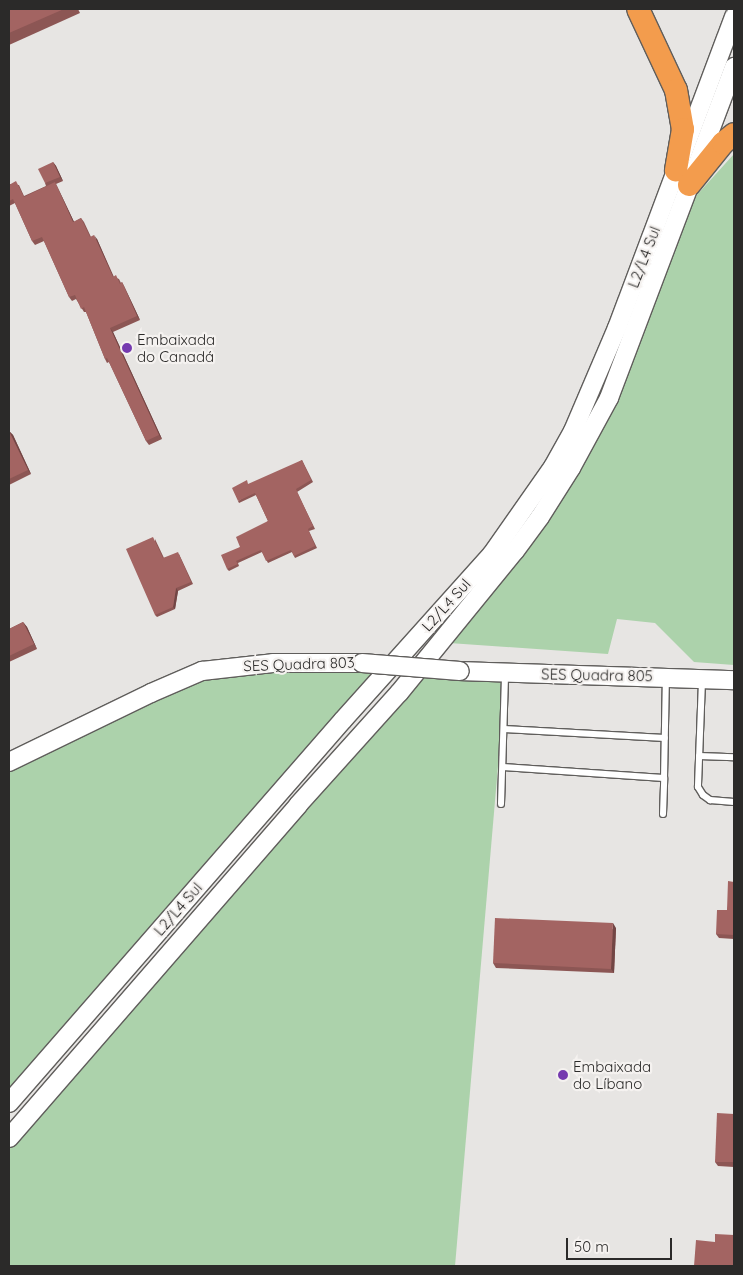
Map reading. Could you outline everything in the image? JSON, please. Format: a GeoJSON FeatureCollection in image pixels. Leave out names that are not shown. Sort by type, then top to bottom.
{"type":"FeatureCollection","features":[{"type":"Feature","properties":{"kind":"highway"},"geometry":{"type":"LineString","coordinates":[[638,9],[676,90],[683,129],[683,178]]}},
{"type":"Feature","properties":{"kind":"highway"},"geometry":{"type":"LineString","coordinates":[[683,178],[734,134]]}},
{"type":"Feature","properties":{"kind":"main road","name":"L2/L4 Sul"},"geometry":{"type":"LineString","coordinates":[[9,1138],[298,805],[399,693],[540,517],[571,468],[610,398],[683,178],[734,16]]}},
{"type":"Feature","properties":{"kind":"main road","name":"L2/L4 Sul"},"geometry":{"type":"LineString","coordinates":[[9,1103],[336,727],[492,554],[519,518],[553,467],[592,390],[683,178],[734,67]]}},
{"type":"Feature","properties":{"kind":"main road","name":"SES Quadra 803"},"geometry":{"type":"LineString","coordinates":[[9,762],[151,693],[202,671],[263,663],[362,663],[460,671]]}},
{"type":"Feature","properties":{"kind":"main road","name":"SES Quadra 805"},"geometry":{"type":"LineString","coordinates":[[460,671],[734,680]]}},
{"type":"Feature","properties":{"kind":"lane"},"geometry":{"type":"LineString","coordinates":[[501,804],[506,673]]}},
{"type":"Feature","properties":{"kind":"lane"},"geometry":{"type":"LineString","coordinates":[[663,814],[666,677]]}},
{"type":"Feature","properties":{"kind":"lane"},"geometry":{"type":"LineString","coordinates":[[702,679],[698,787],[703,795],[710,800],[734,802]]}},
{"type":"Feature","properties":{"kind":"lane"},"geometry":{"type":"LineString","coordinates":[[504,728],[665,738]]}},
{"type":"Feature","properties":{"kind":"lane"},"geometry":{"type":"LineString","coordinates":[[699,756],[734,757]]}},
{"type":"Feature","properties":{"kind":"lane"},"geometry":{"type":"LineString","coordinates":[[503,767],[664,778]]}},
{"type":"Feature","properties":{"kind":"green space"},"geometry":{"type":"Polygon","coordinates":[[[734,154],[734,665],[694,662],[655,623],[617,619],[608,654],[449,643],[542,531],[609,419],[695,197],[734,154]]]}},
{"type":"Feature","properties":{"kind":"green space"},"geometry":{"type":"Polygon","coordinates":[[[362,663],[382,676],[9,1103],[9,763],[202,671],[362,663]]]}},
{"type":"Feature","properties":{"kind":"green space"},"geometry":{"type":"Polygon","coordinates":[[[417,671],[506,673],[455,1266],[9,1266],[9,1138],[417,671]]]}},
{"type":"Feature","properties":{"kind":"building"},"geometry":{"type":"Polygon","coordinates":[[[9,9],[64,9],[9,33],[9,9]]]}},
{"type":"Feature","properties":{"kind":"building"},"geometry":{"type":"Polygon","coordinates":[[[53,162],[60,177],[45,183],[38,169],[53,162]]]}},
{"type":"Feature","properties":{"kind":"building"},"geometry":{"type":"Polygon","coordinates":[[[16,181],[24,197],[55,182],[73,222],[81,218],[90,237],[94,235],[113,277],[116,275],[120,284],[122,282],[137,316],[110,328],[159,435],[146,441],[107,358],[105,359],[84,307],[81,309],[75,295],[69,297],[42,237],[32,241],[13,199],[9,201],[9,185],[16,181]]]}},
{"type":"Feature","properties":{"kind":"building"},"geometry":{"type":"Polygon","coordinates":[[[9,431],[28,470],[9,479],[9,431]]]}},
{"type":"Feature","properties":{"kind":"building"},"geometry":{"type":"Polygon","coordinates":[[[302,460],[311,480],[296,489],[313,526],[308,529],[315,546],[294,556],[291,550],[266,561],[261,550],[236,561],[238,564],[227,569],[221,555],[240,547],[236,537],[268,521],[255,493],[238,501],[232,488],[247,480],[248,484],[302,460]]]}},
{"type":"Feature","properties":{"kind":"building"},"geometry":{"type":"Polygon","coordinates":[[[153,537],[163,558],[178,552],[191,582],[176,588],[173,607],[155,615],[126,549],[153,537]]]}},
{"type":"Feature","properties":{"kind":"building"},"geometry":{"type":"Polygon","coordinates":[[[23,622],[34,644],[9,656],[9,629],[23,622]]]}},
{"type":"Feature","properties":{"kind":"building"},"geometry":{"type":"Polygon","coordinates":[[[728,881],[734,882],[734,935],[716,934],[717,910],[727,910],[728,881]]]}},
{"type":"Feature","properties":{"kind":"building"},"geometry":{"type":"Polygon","coordinates":[[[495,918],[613,923],[611,969],[493,963],[495,918]]]}},
{"type":"Feature","properties":{"kind":"building"},"geometry":{"type":"Polygon","coordinates":[[[717,1113],[734,1114],[734,1162],[715,1162],[717,1113]]]}},
{"type":"Feature","properties":{"kind":"building"},"geometry":{"type":"Polygon","coordinates":[[[715,1234],[734,1235],[734,1266],[694,1266],[696,1240],[715,1242],[715,1234]]]}},
{"type":"Feature","properties":{"kind":"place","name":"Embaixada do Canadá"},"geometry":{"type":"Point","coordinates":[127,348]}},
{"type":"Feature","properties":{"kind":"place","name":"Embaixada do Líbano"},"geometry":{"type":"Point","coordinates":[563,1075]}}]}
